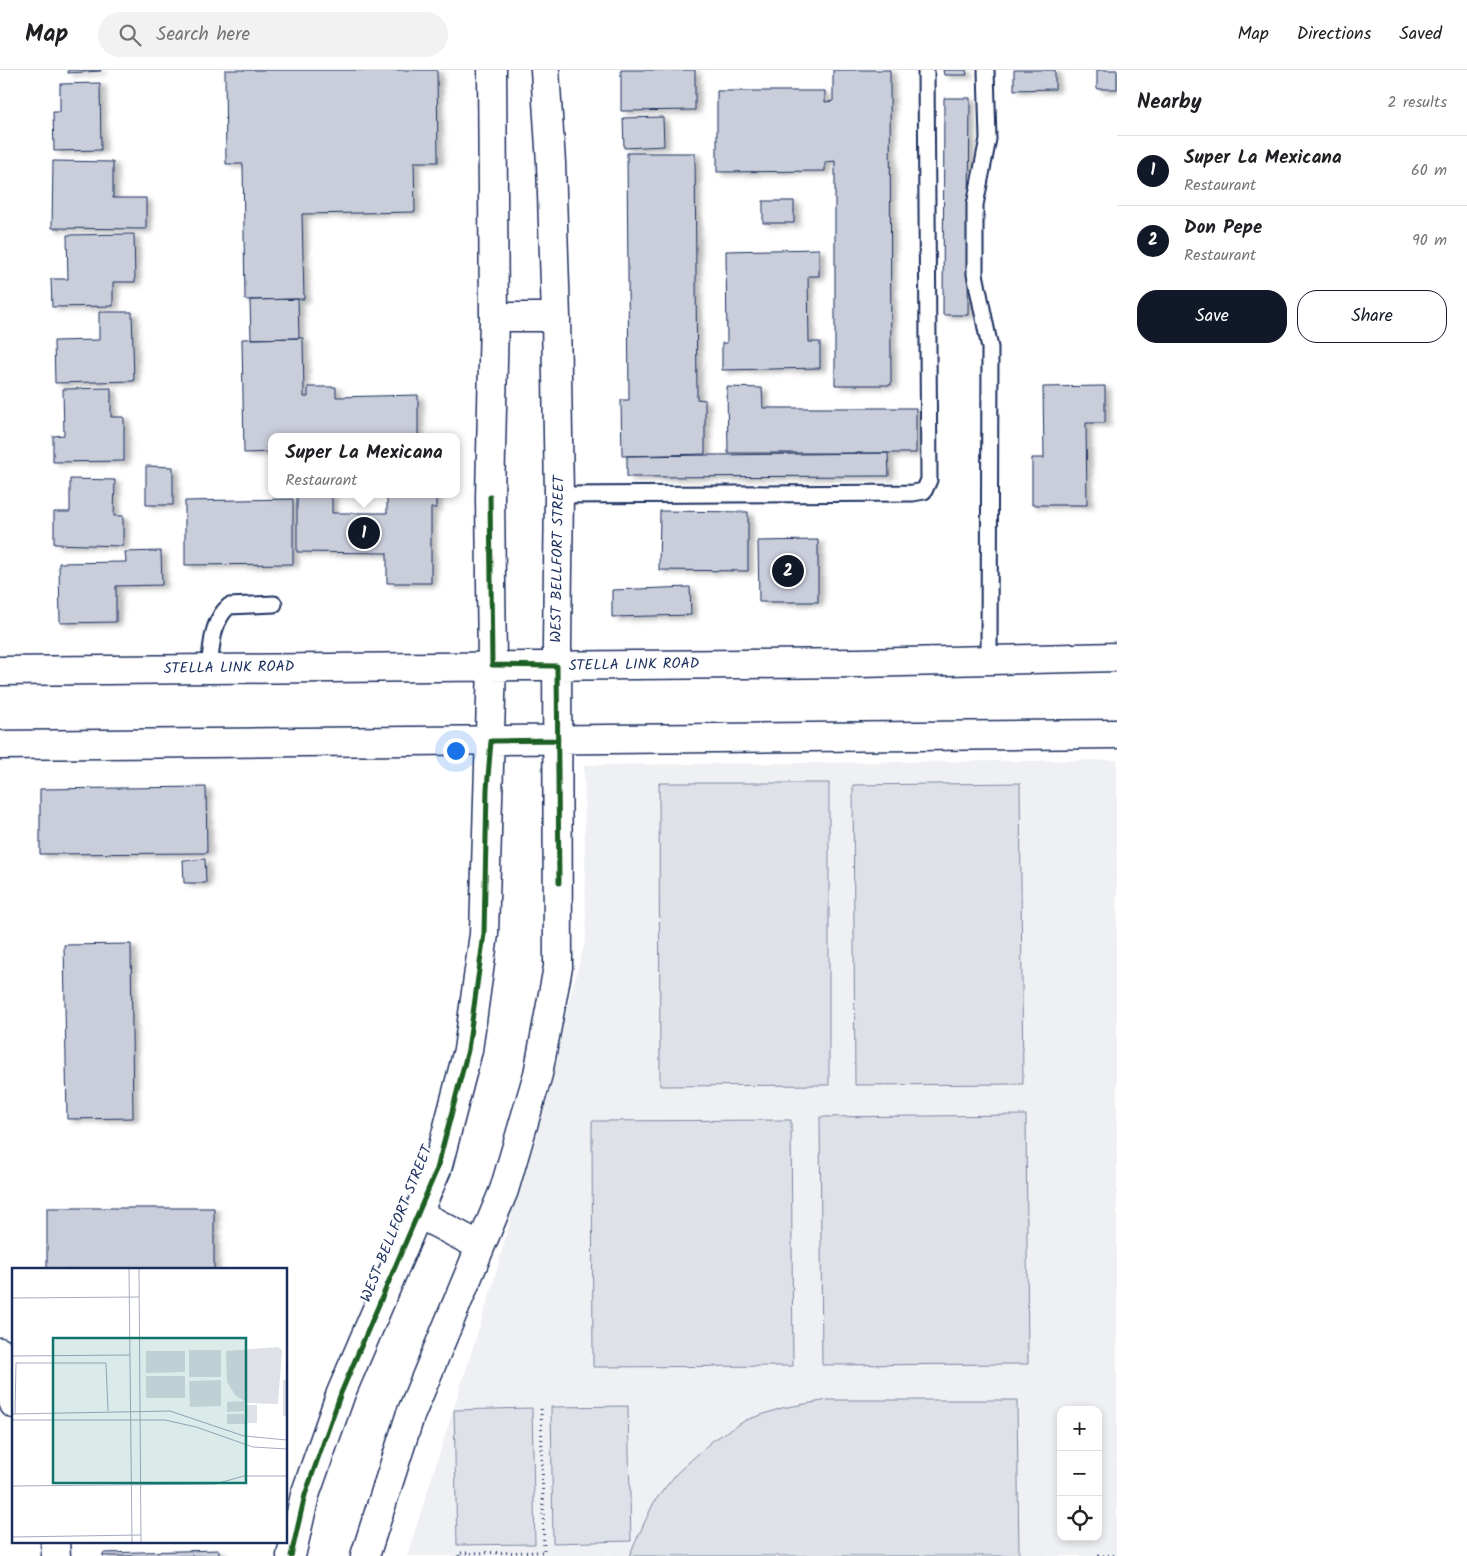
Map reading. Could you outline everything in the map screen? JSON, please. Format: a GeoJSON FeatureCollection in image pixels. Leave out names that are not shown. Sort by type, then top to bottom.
{"type":"FeatureCollection","features":[{"type":"Feature","properties":{"kind":"main road","name":"WEST BELLFORT STREET"},"geometry":{"type":"LineString","coordinates":[[291,1556],[305,1495],[341,1393],[437,1169],[468,1050],[484,934],[492,665],[490,497],[494,316],[492,70]]}},
{"type":"Feature","properties":{"kind":"main road","name":"WEST BELLFORT STREET"},"geometry":{"type":"LineString","coordinates":[[365,1556],[410,1416],[504,1190],[538,1074],[558,967],[557,666],[559,495],[551,163],[545,70]]}},
{"type":"Feature","properties":{"kind":"main road"},"geometry":{"type":"LineString","coordinates":[[494,316],[556,316]]}},
{"type":"Feature","properties":{"kind":"main road","name":"STELLA LINK ROAD"},"geometry":{"type":"LineString","coordinates":[[0,671],[906,662],[1117,657]]}},
{"type":"Feature","properties":{"kind":"main road"},"geometry":{"type":"LineString","coordinates":[[0,745],[1117,734]]}},
{"type":"Feature","properties":{"kind":"main road"},"geometry":{"type":"LineString","coordinates":[[417,1213],[480,1246]]}},
{"type":"Feature","properties":{"kind":"main road"},"geometry":{"type":"LineString","coordinates":[[0,1352],[12,1398]]}},
{"type":"Feature","properties":{"kind":"lane"},"geometry":{"type":"LineString","coordinates":[[559,495],[903,493],[924,491],[930,480],[926,70]]}},
{"type":"Feature","properties":{"kind":"lane"},"geometry":{"type":"LineString","coordinates":[[986,70],[988,139],[975,205],[975,274],[990,348],[989,659]]}},
{"type":"Feature","properties":{"kind":"lane"},"geometry":{"type":"LineString","coordinates":[[209,669],[214,630],[221,613],[229,606],[274,604]]}},
{"type":"Feature","properties":{"kind":"path"},"geometry":{"type":"LineString","coordinates":[[459,1556],[459,1553],[544,1552],[541,1405]]}},
{"type":"Feature","properties":{"kind":"path"},"geometry":{"type":"LineString","coordinates":[[1098,1556],[1117,1555]]}},
{"type":"Feature","properties":{"kind":"shaded area"},"geometry":{"type":"Polygon","coordinates":[[[1117,760],[1117,1556],[407,1556],[493,1284],[586,938],[584,765],[1117,760]]]}},
{"type":"Feature","properties":{"kind":"shaded area"},"geometry":{"type":"Polygon","coordinates":[[[659,783],[829,783],[829,1085],[660,1086],[659,783]]]}},
{"type":"Feature","properties":{"kind":"shaded area"},"geometry":{"type":"Polygon","coordinates":[[[1020,783],[1023,1084],[855,1085],[853,785],[1020,783]]]}},
{"type":"Feature","properties":{"kind":"shaded area"},"geometry":{"type":"Polygon","coordinates":[[[1026,1115],[1028,1364],[822,1365],[820,1117],[1026,1115]]]}},
{"type":"Feature","properties":{"kind":"shaded area"},"geometry":{"type":"Polygon","coordinates":[[[791,1120],[793,1366],[593,1367],[592,1121],[791,1120]]]}},
{"type":"Feature","properties":{"kind":"shaded area"},"geometry":{"type":"Polygon","coordinates":[[[828,1400],[1017,1400],[1019,1556],[629,1556],[654,1502],[676,1474],[712,1441],[746,1420],[782,1408],[828,1400]]]}},
{"type":"Feature","properties":{"kind":"shaded area"},"geometry":{"type":"Polygon","coordinates":[[[628,1406],[631,1541],[553,1543],[551,1407],[628,1406]]]}},
{"type":"Feature","properties":{"kind":"shaded area"},"geometry":{"type":"Polygon","coordinates":[[[532,1408],[535,1544],[457,1545],[454,1410],[532,1408]]]}},
{"type":"Feature","properties":{"kind":"building"},"geometry":{"type":"Polygon","coordinates":[[[68,70],[101,70],[101,71],[68,73],[68,70]]]}},
{"type":"Feature","properties":{"kind":"building"},"geometry":{"type":"Polygon","coordinates":[[[225,70],[437,70],[438,162],[414,162],[415,212],[302,214],[304,299],[245,300],[243,164],[226,164],[225,70]]]}},
{"type":"Feature","properties":{"kind":"building"},"geometry":{"type":"Polygon","coordinates":[[[621,70],[695,70],[695,110],[621,111],[621,70]]]}},
{"type":"Feature","properties":{"kind":"building"},"geometry":{"type":"Polygon","coordinates":[[[833,70],[890,70],[891,385],[835,385],[835,161],[825,162],[825,171],[717,172],[717,91],[825,91],[825,102],[833,101],[833,70]]]}},
{"type":"Feature","properties":{"kind":"building"},"geometry":{"type":"Polygon","coordinates":[[[943,70],[966,70],[967,75],[944,75],[943,70]]]}},
{"type":"Feature","properties":{"kind":"building"},"geometry":{"type":"Polygon","coordinates":[[[1014,70],[1055,70],[1055,89],[1014,90],[1014,70]]]}},
{"type":"Feature","properties":{"kind":"building"},"geometry":{"type":"Polygon","coordinates":[[[1097,70],[1117,70],[1117,89],[1097,89],[1097,70]]]}},
{"type":"Feature","properties":{"kind":"building"},"geometry":{"type":"Polygon","coordinates":[[[100,83],[101,150],[54,151],[53,112],[60,112],[60,84],[100,83]]]}},
{"type":"Feature","properties":{"kind":"building"},"geometry":{"type":"Polygon","coordinates":[[[944,98],[970,98],[968,315],[943,315],[944,98]]]}},
{"type":"Feature","properties":{"kind":"building"},"geometry":{"type":"Polygon","coordinates":[[[663,117],[664,146],[624,148],[623,118],[663,117]]]}},
{"type":"Feature","properties":{"kind":"building"},"geometry":{"type":"Polygon","coordinates":[[[627,153],[695,153],[697,399],[705,400],[705,454],[622,456],[621,400],[629,400],[627,153]]]}},
{"type":"Feature","properties":{"kind":"building"},"geometry":{"type":"Polygon","coordinates":[[[53,161],[113,162],[113,198],[146,198],[146,229],[52,228],[53,161]]]}},
{"type":"Feature","properties":{"kind":"building"},"geometry":{"type":"Polygon","coordinates":[[[763,201],[794,201],[794,223],[763,223],[763,201]]]}},
{"type":"Feature","properties":{"kind":"building"},"geometry":{"type":"Polygon","coordinates":[[[134,234],[135,282],[113,282],[113,306],[52,307],[51,279],[68,279],[67,235],[134,234]]]}},
{"type":"Feature","properties":{"kind":"building"},"geometry":{"type":"Polygon","coordinates":[[[819,249],[819,276],[808,276],[809,342],[820,342],[820,368],[722,370],[722,343],[727,343],[726,251],[819,249]]]}},
{"type":"Feature","properties":{"kind":"building"},"geometry":{"type":"Polygon","coordinates":[[[298,299],[299,338],[251,339],[250,300],[298,299]]]}},
{"type":"Feature","properties":{"kind":"building"},"geometry":{"type":"Polygon","coordinates":[[[99,312],[132,312],[134,381],[55,383],[54,341],[99,340],[99,312]]]}},
{"type":"Feature","properties":{"kind":"building"},"geometry":{"type":"Polygon","coordinates":[[[303,338],[304,397],[308,397],[308,387],[336,387],[336,397],[418,395],[418,433],[268,433],[268,452],[244,453],[242,339],[303,338]]]}},
{"type":"Feature","properties":{"kind":"building"},"geometry":{"type":"Polygon","coordinates":[[[1105,386],[1105,423],[1086,423],[1087,505],[1032,505],[1032,458],[1044,458],[1043,387],[1105,386]]]}},
{"type":"Feature","properties":{"kind":"building"},"geometry":{"type":"Polygon","coordinates":[[[727,387],[762,388],[763,408],[916,408],[916,453],[728,453],[727,387]]]}},
{"type":"Feature","properties":{"kind":"building"},"geometry":{"type":"Polygon","coordinates":[[[111,388],[111,417],[124,417],[124,461],[53,462],[53,436],[64,435],[63,389],[111,388]]]}},
{"type":"Feature","properties":{"kind":"building"},"geometry":{"type":"Polygon","coordinates":[[[888,453],[889,476],[627,477],[627,456],[888,453]]]}},
{"type":"Feature","properties":{"kind":"building"},"geometry":{"type":"Polygon","coordinates":[[[146,466],[173,467],[173,505],[146,505],[146,466]]]}},
{"type":"Feature","properties":{"kind":"building"},"geometry":{"type":"Polygon","coordinates":[[[70,479],[115,480],[114,516],[123,516],[123,546],[54,544],[54,512],[70,512],[70,479]]]}},
{"type":"Feature","properties":{"kind":"building"},"geometry":{"type":"Polygon","coordinates":[[[297,498],[332,498],[332,513],[387,513],[387,498],[436,498],[436,508],[431,508],[431,583],[387,583],[387,553],[297,552],[297,498]]]}},
{"type":"Feature","properties":{"kind":"building"},"geometry":{"type":"Polygon","coordinates":[[[293,499],[293,564],[185,565],[185,501],[293,499]]]}},
{"type":"Feature","properties":{"kind":"building"},"geometry":{"type":"Polygon","coordinates":[[[660,511],[748,512],[748,571],[659,570],[660,511]]]}},
{"type":"Feature","properties":{"kind":"building"},"geometry":{"type":"Polygon","coordinates":[[[818,540],[818,602],[759,602],[758,541],[818,540]]]}},
{"type":"Feature","properties":{"kind":"building"},"geometry":{"type":"Polygon","coordinates":[[[161,551],[162,585],[116,586],[116,622],[60,623],[59,563],[126,562],[125,552],[161,551]]]}},
{"type":"Feature","properties":{"kind":"building"},"geometry":{"type":"Polygon","coordinates":[[[690,587],[691,615],[612,617],[612,590],[690,587]]]}},
{"type":"Feature","properties":{"kind":"building"},"geometry":{"type":"Polygon","coordinates":[[[206,787],[207,853],[40,854],[40,789],[206,787]]]}},
{"type":"Feature","properties":{"kind":"building"},"geometry":{"type":"Polygon","coordinates":[[[205,859],[206,883],[184,883],[183,860],[205,859]]]}},
{"type":"Feature","properties":{"kind":"building"},"geometry":{"type":"Polygon","coordinates":[[[131,944],[133,1118],[67,1119],[64,945],[131,944]]]}},
{"type":"Feature","properties":{"kind":"building"},"geometry":{"type":"Polygon","coordinates":[[[47,1208],[214,1208],[214,1268],[47,1268],[47,1208]]]}},
{"type":"Feature","properties":{"kind":"building"},"geometry":{"type":"Polygon","coordinates":[[[219,1550],[219,1556],[103,1556],[103,1553],[219,1550]]]}},
{"type":"Feature","properties":{"kind":"cycle path"},"geometry":{"type":"LineString","coordinates":[[490,497],[492,665],[557,666],[559,883]]}},
{"type":"Feature","properties":{"kind":"cycle path"},"geometry":{"type":"LineString","coordinates":[[291,1556],[305,1495],[341,1393],[437,1169],[468,1050],[484,934],[487,789],[491,741],[558,740]]}},
{"type":"Feature","properties":{"kind":"place","name":"Super La Mexicana"},"geometry":{"type":"Point","coordinates":[364,533]}},
{"type":"Feature","properties":{"kind":"place","name":"Don Pepe"},"geometry":{"type":"Point","coordinates":[788,571]}}]}
